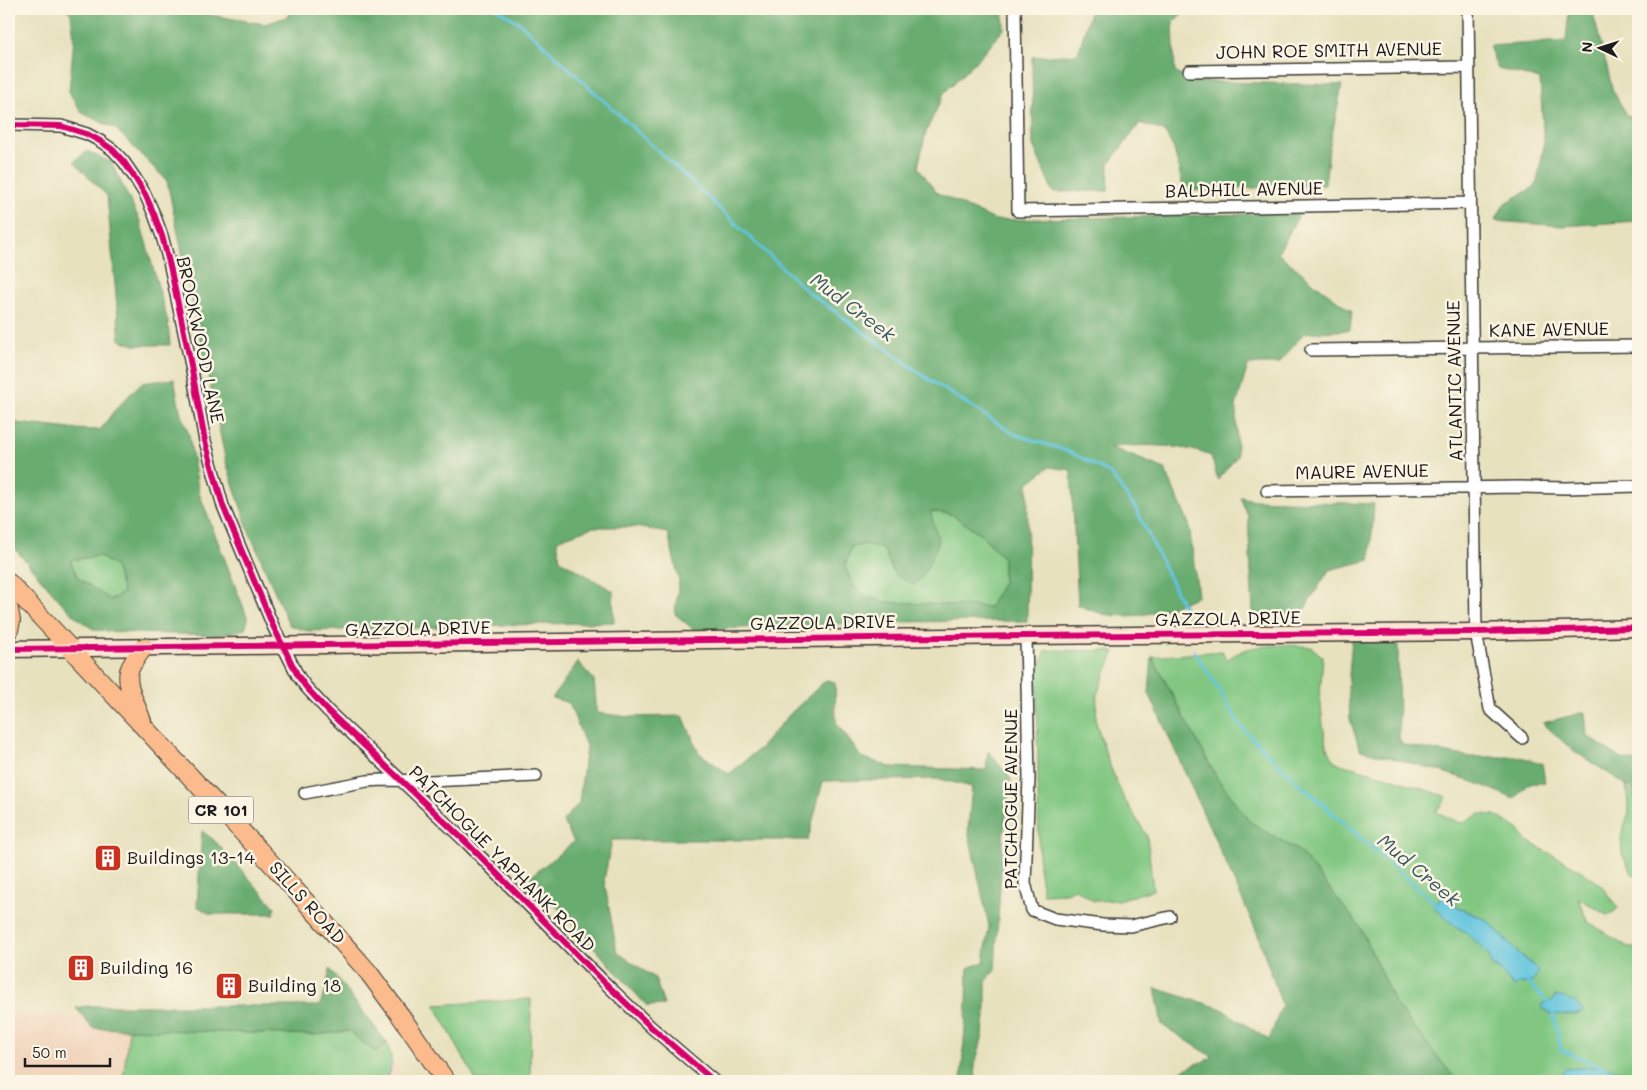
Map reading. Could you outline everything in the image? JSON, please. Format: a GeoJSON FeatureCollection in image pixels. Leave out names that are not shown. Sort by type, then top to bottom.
{"type":"FeatureCollection","features":[{"type":"Feature","properties":{"kind":"main road","name":"SILLS ROAD"},"geometry":{"type":"LineString","coordinates":[[9,583],[341,941],[395,1008],[446,1081]]}},
{"type":"Feature","properties":{"kind":"main road"},"geometry":{"type":"LineString","coordinates":[[9,609],[11,621],[9,630]]}},
{"type":"Feature","properties":{"kind":"main road"},"geometry":{"type":"LineString","coordinates":[[144,647],[133,662],[128,676],[130,688],[145,728]]}},
{"type":"Feature","properties":{"kind":"street","name":"BALDHILL AVENUE"},"geometry":{"type":"LineString","coordinates":[[1016,9],[1018,211],[1470,204]]}},
{"type":"Feature","properties":{"kind":"street","name":"ATLANTIC AVENUE"},"geometry":{"type":"LineString","coordinates":[[1468,9],[1476,632],[1490,708],[1522,738]]}},
{"type":"Feature","properties":{"kind":"street","name":"JOHN ROE SMITH AVENUE"},"geometry":{"type":"LineString","coordinates":[[1189,70],[1469,67]]}},
{"type":"Feature","properties":{"kind":"street","name":"BROOKWOOD LANE"},"geometry":{"type":"LineString","coordinates":[[9,125],[60,126],[87,134],[113,150],[136,178],[145,194],[157,221],[168,258],[205,441],[216,483],[239,546],[273,626],[284,646]]}},
{"type":"Feature","properties":{"kind":"street","name":"KANE AVENUE"},"geometry":{"type":"LineString","coordinates":[[1311,350],[1638,346]]}},
{"type":"Feature","properties":{"kind":"street","name":"MAURE AVENUE"},"geometry":{"type":"LineString","coordinates":[[1267,491],[1638,486]]}},
{"type":"Feature","properties":{"kind":"street","name":"GAZZOLA DRIVE"},"geometry":{"type":"LineString","coordinates":[[9,649],[1476,632],[1638,628]]}},
{"type":"Feature","properties":{"kind":"street","name":"PATCHOGUE AVENUE"},"geometry":{"type":"LineString","coordinates":[[1026,636],[1029,778],[1025,883],[1032,910],[1055,919],[1103,925],[1131,926],[1170,917]]}},
{"type":"Feature","properties":{"kind":"street","name":"PATCHOGUE YAPHANK ROAD"},"geometry":{"type":"LineString","coordinates":[[284,646],[298,676],[313,696],[468,844],[604,982],[651,1027],[714,1081]]}},
{"type":"Feature","properties":{"kind":"street"},"geometry":{"type":"LineString","coordinates":[[305,793],[367,781],[429,781],[536,776]]}},
{"type":"Feature","properties":{"kind":"shaded area"},"geometry":{"type":"Polygon","coordinates":[[[9,1016],[362,1016],[407,1081],[9,1081],[9,1016]]]}},
{"type":"Feature","properties":{"kind":"green space"},"geometry":{"type":"Polygon","coordinates":[[[66,9],[174,9],[265,24],[289,16],[293,9],[1003,9],[1004,29],[979,58],[944,93],[926,132],[918,167],[937,193],[995,220],[1300,213],[1278,253],[1352,311],[1350,330],[1304,333],[1279,364],[1248,365],[1236,406],[1237,456],[1218,480],[1211,456],[1199,452],[1161,446],[1110,447],[1165,469],[1189,524],[1198,596],[1163,610],[1141,615],[1118,616],[1101,613],[1078,605],[1071,470],[1049,467],[1028,483],[1027,621],[880,622],[694,630],[675,614],[679,580],[668,533],[636,527],[593,527],[557,540],[560,560],[613,591],[614,622],[307,631],[289,625],[248,529],[226,462],[167,181],[116,129],[82,113],[69,92],[74,38],[71,14],[66,9]],[[930,511],[939,542],[924,574],[914,585],[894,574],[884,550],[867,544],[851,547],[845,567],[854,587],[866,596],[885,602],[990,607],[1003,582],[1003,558],[981,534],[951,514],[930,511]]]}},
{"type":"Feature","properties":{"kind":"green space"},"geometry":{"type":"Polygon","coordinates":[[[1091,9],[1187,9],[1173,22],[1175,72],[1189,81],[1342,85],[1329,149],[1325,185],[1184,191],[1174,149],[1164,131],[1140,123],[1109,164],[1108,191],[1053,192],[1033,145],[1032,57],[1078,54],[1091,9]]]}},
{"type":"Feature","properties":{"kind":"green space"},"geometry":{"type":"Polygon","coordinates":[[[1568,9],[1592,9],[1613,91],[1627,115],[1638,118],[1638,221],[1563,226],[1495,221],[1504,204],[1536,186],[1544,146],[1540,79],[1498,69],[1489,46],[1566,41],[1568,9]]]}},
{"type":"Feature","properties":{"kind":"green space"},"geometry":{"type":"Polygon","coordinates":[[[87,151],[111,162],[140,221],[168,322],[170,345],[134,345],[120,340],[107,196],[74,162],[87,151]]]}},
{"type":"Feature","properties":{"kind":"green space"},"geometry":{"type":"Polygon","coordinates":[[[174,379],[180,410],[189,435],[199,493],[248,619],[245,629],[219,635],[95,630],[68,610],[9,542],[9,422],[71,429],[100,430],[114,411],[141,383],[174,379]],[[99,556],[70,560],[78,578],[111,600],[123,592],[115,566],[99,556]]]}},
{"type":"Feature","properties":{"kind":"green space"},"geometry":{"type":"Polygon","coordinates":[[[1240,497],[1255,500],[1374,504],[1370,560],[1329,570],[1299,618],[1253,613],[1248,516],[1240,497]]]}},
{"type":"Feature","properties":{"kind":"green space"},"geometry":{"type":"Polygon","coordinates":[[[929,511],[951,514],[981,534],[1003,558],[1003,582],[990,607],[885,602],[865,596],[854,587],[845,567],[851,547],[867,544],[884,550],[894,574],[929,511]]]}},
{"type":"Feature","properties":{"kind":"green space"},"geometry":{"type":"Polygon","coordinates":[[[99,556],[115,566],[123,593],[110,600],[78,578],[70,560],[99,556]]]}},
{"type":"Feature","properties":{"kind":"green space"},"geometry":{"type":"Polygon","coordinates":[[[1352,638],[1398,644],[1399,738],[1403,745],[1471,757],[1520,757],[1542,763],[1545,782],[1529,784],[1514,799],[1477,783],[1419,765],[1360,750],[1350,719],[1348,687],[1352,638]]]}},
{"type":"Feature","properties":{"kind":"green space"},"geometry":{"type":"Polygon","coordinates":[[[1288,645],[1311,647],[1323,657],[1320,694],[1323,726],[1327,748],[1336,763],[1388,777],[1447,797],[1436,812],[1461,823],[1480,814],[1495,815],[1518,829],[1527,841],[1577,868],[1600,884],[1618,908],[1609,916],[1578,898],[1587,921],[1628,948],[1638,948],[1638,1081],[1593,1067],[1583,1068],[1562,1080],[1566,1081],[1457,1081],[1395,1004],[1360,927],[1300,852],[1250,822],[1217,778],[1152,657],[1222,651],[1227,660],[1248,649],[1288,645]],[[1449,895],[1433,907],[1455,926],[1467,933],[1488,954],[1492,966],[1499,969],[1514,987],[1533,965],[1515,950],[1487,920],[1459,908],[1449,895]]]}},
{"type":"Feature","properties":{"kind":"green space"},"geometry":{"type":"Polygon","coordinates":[[[1046,650],[1115,651],[1097,694],[1096,722],[1108,761],[1123,797],[1147,836],[1153,890],[1118,900],[1094,901],[1076,889],[1065,893],[1043,894],[1039,867],[1037,674],[1046,650]]]}},
{"type":"Feature","properties":{"kind":"green space"},"geometry":{"type":"Polygon","coordinates":[[[1152,657],[1217,778],[1250,822],[1300,852],[1360,927],[1395,1004],[1457,1081],[1152,1081],[1160,1080],[1213,1057],[1162,1025],[1155,988],[1220,1008],[1269,1040],[1282,1005],[1256,930],[1149,693],[1152,657]]]}},
{"type":"Feature","properties":{"kind":"green space"},"geometry":{"type":"Polygon","coordinates":[[[578,662],[594,680],[597,713],[629,717],[683,716],[699,753],[729,774],[760,748],[791,713],[826,680],[835,682],[836,722],[861,757],[890,767],[986,770],[988,751],[1011,779],[1003,838],[995,969],[986,982],[983,1035],[975,1065],[976,1081],[961,1081],[968,968],[984,962],[989,926],[968,830],[972,787],[939,779],[823,781],[808,840],[612,840],[604,880],[617,952],[655,978],[664,1005],[647,1006],[530,877],[574,842],[563,821],[579,803],[586,746],[569,703],[552,698],[578,662]]]}},
{"type":"Feature","properties":{"kind":"green space"},"geometry":{"type":"Polygon","coordinates":[[[1585,712],[1587,736],[1622,759],[1638,762],[1638,798],[1631,788],[1571,749],[1543,723],[1585,712]]]}},
{"type":"Feature","properties":{"kind":"green space"},"geometry":{"type":"Polygon","coordinates":[[[1626,785],[1638,800],[1638,877],[1633,875],[1622,854],[1621,836],[1629,812],[1626,785]]]}},
{"type":"Feature","properties":{"kind":"green space"},"geometry":{"type":"Polygon","coordinates":[[[202,831],[214,840],[275,907],[274,914],[210,914],[197,906],[202,831]]]}},
{"type":"Feature","properties":{"kind":"green space"},"geometry":{"type":"Polygon","coordinates":[[[330,969],[387,1043],[375,1052],[349,1031],[314,1035],[93,1028],[76,1008],[87,1006],[319,1006],[325,993],[330,969]]]}},
{"type":"Feature","properties":{"kind":"green space"},"geometry":{"type":"Polygon","coordinates":[[[531,999],[530,1081],[476,1081],[435,1005],[531,999]]]}},
{"type":"Feature","properties":{"kind":"green space"},"geometry":{"type":"Polygon","coordinates":[[[129,1029],[314,1035],[349,1031],[375,1052],[387,1043],[391,1066],[385,1081],[123,1081],[129,1029]]]}},
{"type":"Feature","properties":{"kind":"water"},"geometry":{"type":"Polygon","coordinates":[[[1443,894],[1449,895],[1459,908],[1487,920],[1515,950],[1533,965],[1538,972],[1533,982],[1519,984],[1514,987],[1499,969],[1492,966],[1488,954],[1467,933],[1455,926],[1433,907],[1443,894]]]}},
{"type":"Feature","properties":{"kind":"water"},"geometry":{"type":"Polygon","coordinates":[[[1555,996],[1571,1000],[1583,1011],[1576,1015],[1550,1014],[1544,1010],[1542,1005],[1553,1000],[1555,996]]]}},
{"type":"Feature","properties":{"kind":"water"},"geometry":{"type":"Polygon","coordinates":[[[1593,1067],[1621,1071],[1630,1076],[1633,1081],[1566,1081],[1562,1080],[1560,1075],[1565,1069],[1593,1067]]]}},
{"type":"Feature","properties":{"kind":"waterway","name":"Mud Creek"},"geometry":{"type":"LineString","coordinates":[[497,9],[520,23],[808,292],[924,376],[1014,434],[1070,452],[1110,473],[1136,509],[1185,610]]}},
{"type":"Feature","properties":{"kind":"waterway","name":"Mud Creek"},"geometry":{"type":"LineString","coordinates":[[1194,651],[1240,726],[1294,779],[1437,905]]}},
{"type":"Feature","properties":{"kind":"waterway","name":"Mud Creek"},"geometry":{"type":"LineString","coordinates":[[1525,980],[1549,1004]]}},
{"type":"Feature","properties":{"kind":"waterway","name":"Mud Creek"},"geometry":{"type":"LineString","coordinates":[[1553,1012],[1561,1050],[1606,1069]]}},
{"type":"Feature","properties":{"kind":"waterway","name":"Mud Creek"},"geometry":{"type":"LineString","coordinates":[[1630,1079],[1638,1079]]}},
{"type":"Feature","properties":{"kind":"cycle path"},"geometry":{"type":"LineString","coordinates":[[9,125],[61,126],[87,134],[113,150],[124,162],[145,194],[162,236],[170,266],[205,441],[223,506],[273,626],[298,676],[306,687],[328,711],[468,844],[604,982],[651,1027],[714,1081]]}},
{"type":"Feature","properties":{"kind":"cycle path"},"geometry":{"type":"LineString","coordinates":[[9,649],[1476,632],[1638,628]]}},
{"type":"Feature","properties":{"kind":"place","name":"Buildings 13-14"},"geometry":{"type":"Point","coordinates":[108,858]}},
{"type":"Feature","properties":{"kind":"place","name":"Building 16"},"geometry":{"type":"Point","coordinates":[81,968]}},
{"type":"Feature","properties":{"kind":"place","name":"Building 18"},"geometry":{"type":"Point","coordinates":[229,986]}}]}
